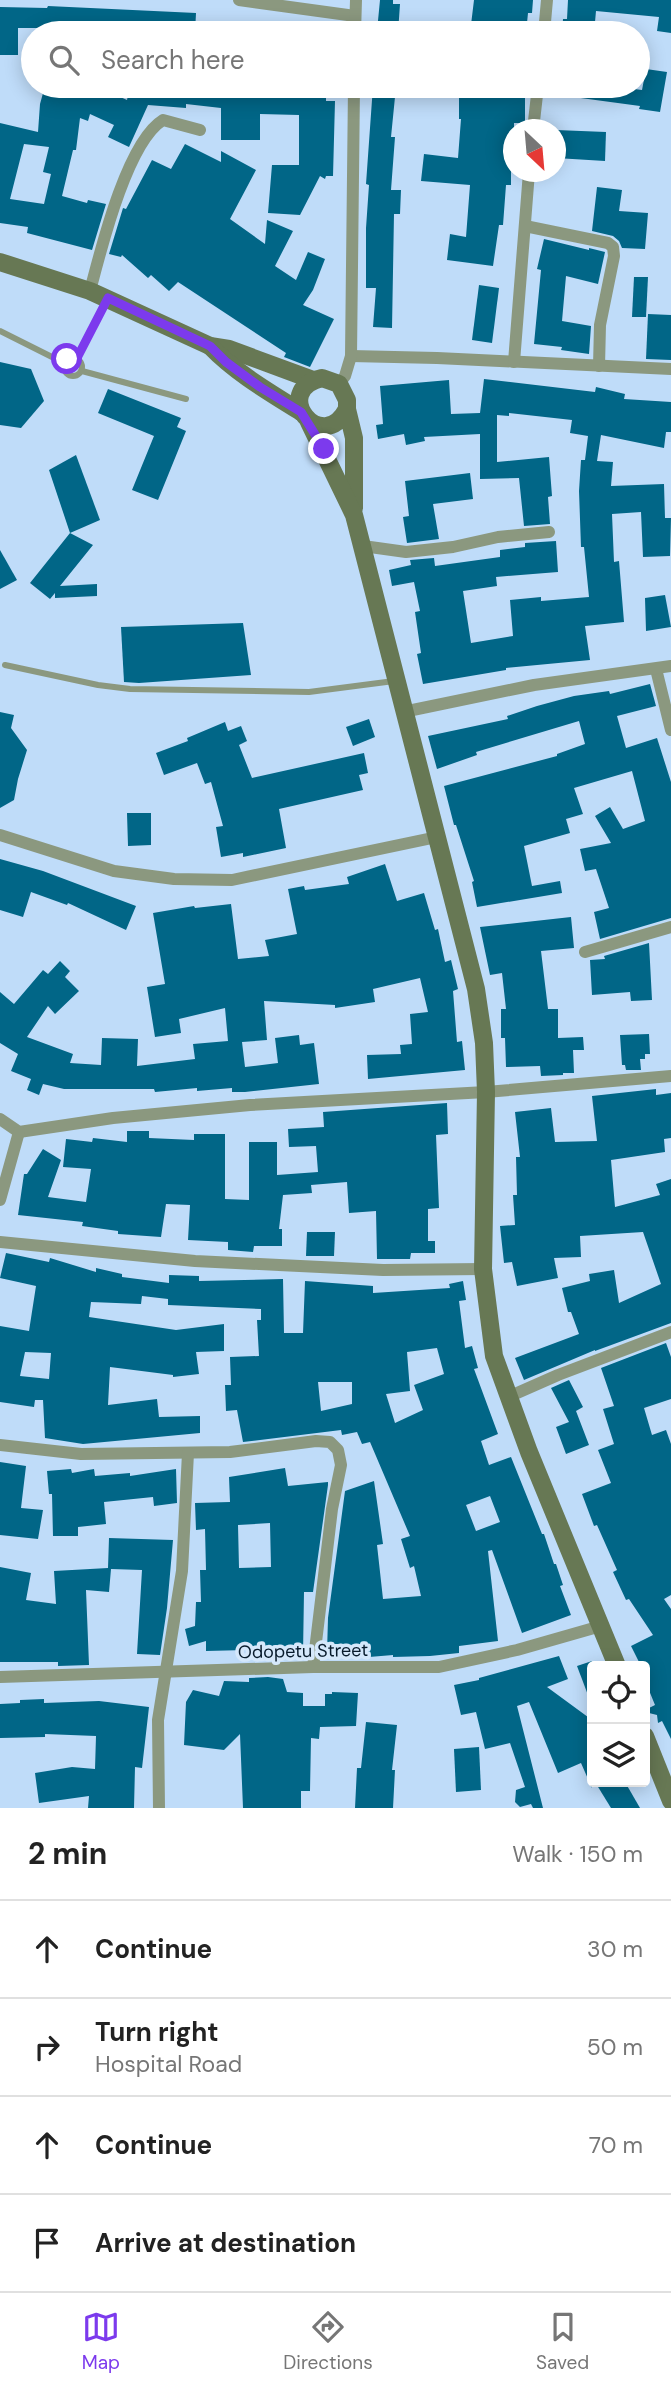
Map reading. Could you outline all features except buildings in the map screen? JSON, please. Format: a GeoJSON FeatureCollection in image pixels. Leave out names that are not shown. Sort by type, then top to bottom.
{"type":"FeatureCollection","features":[{"type":"Feature","properties":{"kind":"street"},"geometry":{"type":"LineString","coordinates":[[239,0],[355,16]]}},
{"type":"Feature","properties":{"kind":"street"},"geometry":{"type":"LineString","coordinates":[[355,21],[356,0]]}},
{"type":"Feature","properties":{"kind":"street"},"geometry":{"type":"LineString","coordinates":[[545,21],[547,0]]}},
{"type":"Feature","properties":{"kind":"street"},"geometry":{"type":"LineString","coordinates":[[340,384],[351,356],[354,98]]}},
{"type":"Feature","properties":{"kind":"street"},"geometry":{"type":"LineString","coordinates":[[534,119],[537,98]]}},
{"type":"Feature","properties":{"kind":"street"},"geometry":{"type":"LineString","coordinates":[[90,291],[107,225],[141,142],[153,126],[163,120],[201,130]]}},
{"type":"Feature","properties":{"kind":"street"},"geometry":{"type":"LineString","coordinates":[[514,362],[528,182]]}},
{"type":"Feature","properties":{"kind":"street"},"geometry":{"type":"LineString","coordinates":[[525,226],[608,243],[613,247],[614,256],[600,324],[600,366]]}},
{"type":"Feature","properties":{"kind":"street"},"geometry":{"type":"LineString","coordinates":[[0,262],[90,291],[210,346],[229,349],[313,380]]}},
{"type":"Feature","properties":{"kind":"street"},"geometry":{"type":"LineString","coordinates":[[210,346],[234,369],[305,417],[327,426],[343,417],[348,400],[340,384],[322,378],[305,385],[300,393],[299,403],[305,417],[354,515],[476,989],[484,1044],[486,1092],[483,1269],[494,1356],[508,1397],[615,1661]]}},
{"type":"Feature","properties":{"kind":"street"},"geometry":{"type":"LineString","coordinates":[[351,356],[671,369]]}},
{"type":"Feature","properties":{"kind":"street"},"geometry":{"type":"LineString","coordinates":[[347,408],[354,439],[354,515]]}},
{"type":"Feature","properties":{"kind":"street"},"geometry":{"type":"LineString","coordinates":[[363,546],[406,552],[453,547],[498,537],[549,532]]}},
{"type":"Feature","properties":{"kind":"street"},"geometry":{"type":"LineString","coordinates":[[403,712],[534,685],[671,666]]}},
{"type":"Feature","properties":{"kind":"street"},"geometry":{"type":"LineString","coordinates":[[656,669],[671,730]]}},
{"type":"Feature","properties":{"kind":"street"},"geometry":{"type":"LineString","coordinates":[[0,835],[114,871],[174,879],[232,880],[438,837]]}},
{"type":"Feature","properties":{"kind":"street"},"geometry":{"type":"LineString","coordinates":[[585,952],[671,927]]}},
{"type":"Feature","properties":{"kind":"street"},"geometry":{"type":"LineString","coordinates":[[0,1119],[19,1132],[113,1118],[250,1105],[486,1092],[671,1076]]}},
{"type":"Feature","properties":{"kind":"street"},"geometry":{"type":"LineString","coordinates":[[0,1200],[19,1132]]}},
{"type":"Feature","properties":{"kind":"street"},"geometry":{"type":"LineString","coordinates":[[0,1242],[195,1261],[383,1270],[483,1269]]}},
{"type":"Feature","properties":{"kind":"street"},"geometry":{"type":"LineString","coordinates":[[508,1397],[671,1332]]}},
{"type":"Feature","properties":{"kind":"street"},"geometry":{"type":"LineString","coordinates":[[0,1445],[81,1454],[230,1452],[316,1441],[330,1442],[338,1450],[341,1465],[332,1509],[313,1667]]}},
{"type":"Feature","properties":{"kind":"street"},"geometry":{"type":"LineString","coordinates":[[159,1808],[158,1720],[182,1571],[188,1453]]}},
{"type":"Feature","properties":{"kind":"street","name":"Odopetu Street"},"geometry":{"type":"LineString","coordinates":[[0,1677],[313,1667],[439,1667],[517,1650],[601,1626]]}},
{"type":"Feature","properties":{"kind":"street"},"geometry":{"type":"LineString","coordinates":[[650,1749],[671,1801]]}},
{"type":"Feature","properties":{"kind":"lane"},"geometry":{"type":"LineString","coordinates":[[77,358],[108,298]]}},
{"type":"Feature","properties":{"kind":"lane"},"geometry":{"type":"LineString","coordinates":[[0,331],[64,363]]}},
{"type":"Feature","properties":{"kind":"lane"},"geometry":{"type":"LineString","coordinates":[[64,363],[72,357],[77,358],[83,366],[82,371]]}},
{"type":"Feature","properties":{"kind":"lane"},"geometry":{"type":"LineString","coordinates":[[64,363],[65,372],[69,375],[74,376],[82,371],[186,399]]}},
{"type":"Feature","properties":{"kind":"lane"},"geometry":{"type":"LineString","coordinates":[[5,665],[130,689],[309,692],[396,680]]}},
{"type":"Feature","properties":{"kind":"route"},"geometry":{"type":"LineString","coordinates":[[67,359],[77,358],[108,298],[210,346],[226,362],[260,387],[301,412],[324,449]]}}]}
